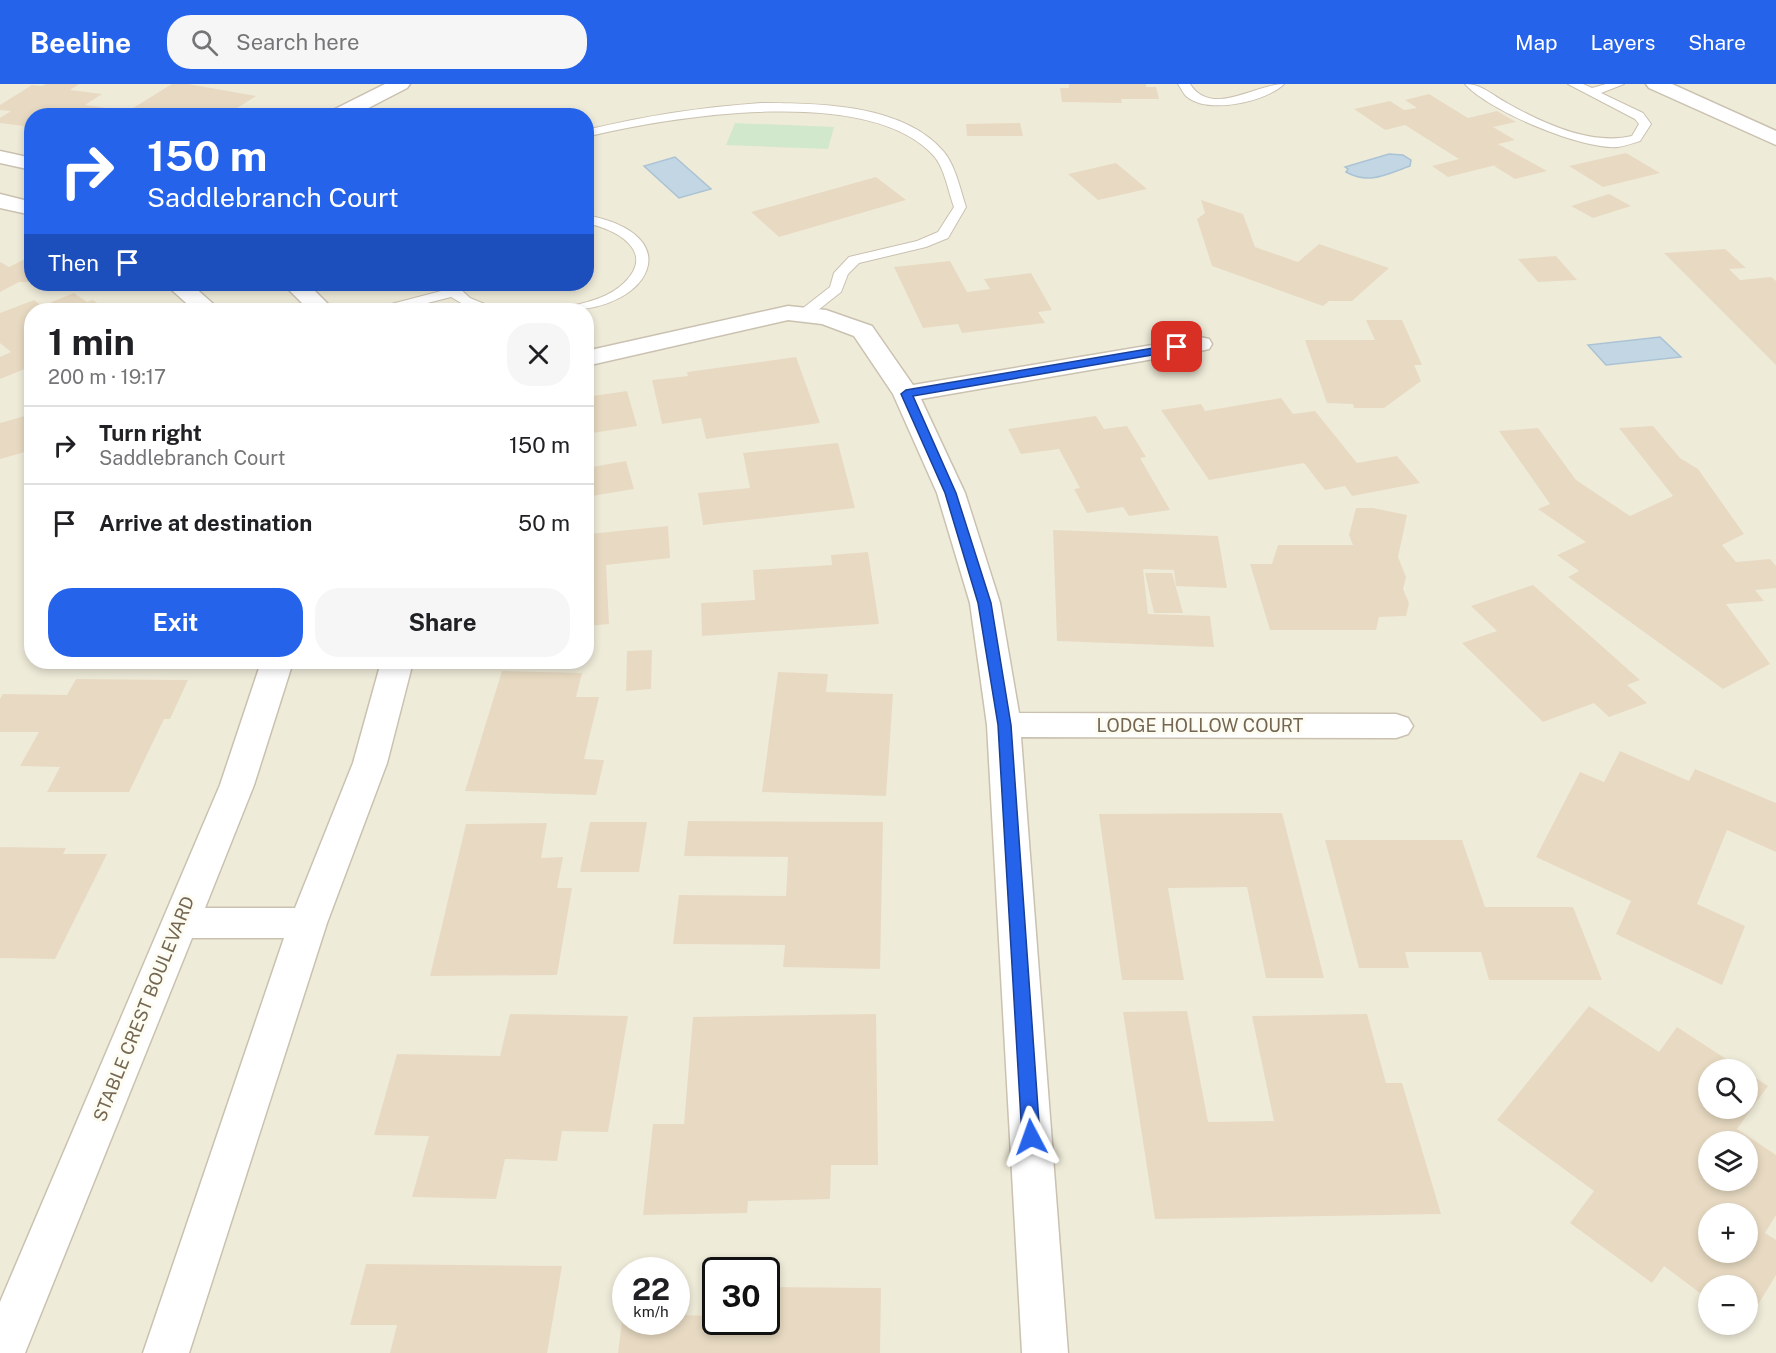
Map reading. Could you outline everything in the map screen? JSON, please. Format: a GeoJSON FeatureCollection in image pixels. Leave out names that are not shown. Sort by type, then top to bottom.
{"type":"FeatureCollection","features":[{"type":"Feature","properties":{"kind":"street"},"geometry":{"type":"LineString","coordinates":[[352,108],[400,84]]}},
{"type":"Feature","properties":{"kind":"street"},"geometry":{"type":"LineString","coordinates":[[1656,84],[1773,135]]}},
{"type":"Feature","properties":{"kind":"street"},"geometry":{"type":"LineString","coordinates":[[0,157],[24,162]]}},
{"type":"Feature","properties":{"kind":"street"},"geometry":{"type":"LineString","coordinates":[[0,201],[24,207]]}},
{"type":"Feature","properties":{"kind":"street"},"geometry":{"type":"LineString","coordinates":[[185,291],[200,303]]}},
{"type":"Feature","properties":{"kind":"street"},"geometry":{"type":"LineString","coordinates":[[302,291],[315,303]]}},
{"type":"Feature","properties":{"kind":"street"},"geometry":{"type":"LineString","coordinates":[[594,357],[788,313],[826,317],[863,331],[906,394],[951,493],[985,603],[1004,725],[1045,1353]]}},
{"type":"Feature","properties":{"kind":"street"},"geometry":{"type":"LineString","coordinates":[[906,394],[1200,344]]}},
{"type":"Feature","properties":{"kind":"street","name":"STABLE CREST BOULEVARD"},"geometry":{"type":"LineString","coordinates":[[2,1353],[237,785],[275,669]]}},
{"type":"Feature","properties":{"kind":"street"},"geometry":{"type":"LineString","coordinates":[[166,1353],[308,923],[370,763],[395,669]]}},
{"type":"Feature","properties":{"kind":"street","name":"LODGE HOLLOW COURT"},"geometry":{"type":"LineString","coordinates":[[1004,725],[1396,726]]}},
{"type":"Feature","properties":{"kind":"street"},"geometry":{"type":"LineString","coordinates":[[180,923],[308,923]]}},
{"type":"Feature","properties":{"kind":"lane"},"geometry":{"type":"LineString","coordinates":[[1184,84],[1191,95],[1206,101],[1222,102],[1245,99],[1270,91],[1278,84]]}},
{"type":"Feature","properties":{"kind":"lane"},"geometry":{"type":"LineString","coordinates":[[1471,84],[1488,97],[1560,132],[1586,141],[1604,144],[1623,141],[1638,137],[1644,131],[1645,124],[1639,116],[1574,84]]}},
{"type":"Feature","properties":{"kind":"lane"},"geometry":{"type":"LineString","coordinates":[[1591,92],[1618,84]]}},
{"type":"Feature","properties":{"kind":"lane"},"geometry":{"type":"LineString","coordinates":[[594,133],[714,105],[789,98],[849,101],[879,111],[912,128],[943,159],[960,207],[943,235],[921,244],[854,260],[841,273],[836,289],[803,315]]}},
{"type":"Feature","properties":{"kind":"lane"},"geometry":{"type":"LineString","coordinates":[[594,221],[626,232],[643,251],[643,262],[629,286],[594,304]]}},
{"type":"Feature","properties":{"kind":"lane"},"geometry":{"type":"LineString","coordinates":[[406,303],[442,291]]}},
{"type":"Feature","properties":{"kind":"lane"},"geometry":{"type":"LineString","coordinates":[[454,291],[468,303]]}},
{"type":"Feature","properties":{"kind":"shaded area"},"geometry":{"type":"Polygon","coordinates":[[[0,84],[1776,84],[1776,1353],[0,1353],[0,84]]]}},
{"type":"Feature","properties":{"kind":"green space"},"geometry":{"type":"Polygon","coordinates":[[[735,123],[834,127],[828,149],[726,145],[735,123]]]}},
{"type":"Feature","properties":{"kind":"water"},"geometry":{"type":"Polygon","coordinates":[[[1389,154],[1403,155],[1411,160],[1410,166],[1370,178],[1354,176],[1346,172],[1348,169],[1345,167],[1389,154]]]}},
{"type":"Feature","properties":{"kind":"water"},"geometry":{"type":"Polygon","coordinates":[[[675,157],[711,189],[679,198],[644,166],[675,157]]]}},
{"type":"Feature","properties":{"kind":"water"},"geometry":{"type":"Polygon","coordinates":[[[1660,337],[1681,357],[1606,365],[1588,345],[1660,337]]]}},
{"type":"Feature","properties":{"kind":"building"},"geometry":{"type":"Polygon","coordinates":[[[79,84],[70,90],[102,94],[85,105],[107,108],[24,108],[24,126],[0,123],[0,118],[11,111],[0,110],[0,105],[32,85],[79,84]]]}},
{"type":"Feature","properties":{"kind":"building"},"geometry":{"type":"Polygon","coordinates":[[[172,84],[188,84],[256,96],[237,108],[133,108],[172,84]]]}},
{"type":"Feature","properties":{"kind":"building"},"geometry":{"type":"Polygon","coordinates":[[[1069,84],[1146,84],[1146,87],[1156,87],[1159,99],[1121,99],[1122,103],[1062,102],[1060,88],[1069,88],[1069,84]]]}},
{"type":"Feature","properties":{"kind":"building"},"geometry":{"type":"Polygon","coordinates":[[[1429,94],[1468,118],[1497,111],[1516,122],[1493,127],[1515,140],[1498,144],[1547,171],[1515,179],[1494,166],[1500,164],[1448,177],[1432,166],[1459,159],[1405,125],[1385,130],[1354,109],[1390,101],[1404,110],[1417,108],[1405,100],[1429,94]]]}},
{"type":"Feature","properties":{"kind":"building"},"geometry":{"type":"Polygon","coordinates":[[[1020,123],[1023,136],[967,136],[966,124],[1020,123]]]}},
{"type":"Feature","properties":{"kind":"building"},"geometry":{"type":"Polygon","coordinates":[[[1626,153],[1660,173],[1603,187],[1569,166],[1626,153]]]}},
{"type":"Feature","properties":{"kind":"building"},"geometry":{"type":"Polygon","coordinates":[[[1116,163],[1147,189],[1098,200],[1068,174],[1116,163]]]}},
{"type":"Feature","properties":{"kind":"building"},"geometry":{"type":"Polygon","coordinates":[[[876,177],[906,200],[779,237],[751,212],[876,177]]]}},
{"type":"Feature","properties":{"kind":"building"},"geometry":{"type":"Polygon","coordinates":[[[1609,194],[1631,206],[1593,218],[1571,206],[1609,194]]]}},
{"type":"Feature","properties":{"kind":"building"},"geometry":{"type":"Polygon","coordinates":[[[1201,200],[1243,214],[1255,247],[1298,262],[1319,244],[1389,268],[1352,301],[1329,301],[1323,306],[1212,266],[1197,219],[1205,213],[1201,200]]]}},
{"type":"Feature","properties":{"kind":"building"},"geometry":{"type":"Polygon","coordinates":[[[1725,249],[1746,268],[1729,269],[1740,280],[1771,277],[1776,281],[1776,365],[1664,253],[1725,249]]]}},
{"type":"Feature","properties":{"kind":"building"},"geometry":{"type":"Polygon","coordinates":[[[1556,256],[1577,280],[1538,282],[1518,259],[1556,256]]]}},
{"type":"Feature","properties":{"kind":"building"},"geometry":{"type":"Polygon","coordinates":[[[24,260],[24,282],[19,282],[0,292],[0,262],[9,267],[24,260]]]}},
{"type":"Feature","properties":{"kind":"building"},"geometry":{"type":"Polygon","coordinates":[[[950,261],[967,292],[990,289],[984,279],[1031,273],[1052,310],[1038,312],[1045,323],[962,333],[958,324],[923,328],[894,267],[950,261]]]}},
{"type":"Feature","properties":{"kind":"building"},"geometry":{"type":"Polygon","coordinates":[[[74,293],[87,302],[93,300],[97,303],[49,303],[74,293]]]}},
{"type":"Feature","properties":{"kind":"building"},"geometry":{"type":"Polygon","coordinates":[[[24,304],[24,369],[0,379],[0,357],[11,352],[0,343],[0,313],[24,304]]]}},
{"type":"Feature","properties":{"kind":"building"},"geometry":{"type":"Polygon","coordinates":[[[1366,320],[1402,320],[1422,365],[1414,365],[1421,381],[1384,408],[1354,408],[1353,404],[1327,403],[1305,340],[1375,340],[1366,320]]]}},
{"type":"Feature","properties":{"kind":"building"},"geometry":{"type":"Polygon","coordinates":[[[796,357],[820,423],[706,439],[701,418],[662,424],[652,380],[688,376],[687,372],[796,357]]]}},
{"type":"Feature","properties":{"kind":"building"},"geometry":{"type":"Polygon","coordinates":[[[627,391],[637,426],[594,433],[594,396],[627,391]]]}},
{"type":"Feature","properties":{"kind":"building"},"geometry":{"type":"Polygon","coordinates":[[[1281,398],[1293,414],[1315,411],[1357,463],[1397,456],[1420,483],[1352,496],[1345,486],[1325,490],[1304,463],[1209,480],[1161,410],[1201,404],[1205,411],[1281,398]]]}},
{"type":"Feature","properties":{"kind":"building"},"geometry":{"type":"Polygon","coordinates":[[[24,416],[24,452],[0,459],[0,423],[24,416]]]}},
{"type":"Feature","properties":{"kind":"building"},"geometry":{"type":"Polygon","coordinates":[[[1096,416],[1104,429],[1127,426],[1146,457],[1140,458],[1170,510],[1129,516],[1123,507],[1087,513],[1074,489],[1080,488],[1059,449],[1021,454],[1008,429],[1096,416]]]}},
{"type":"Feature","properties":{"kind":"building"},"geometry":{"type":"Polygon","coordinates":[[[1653,426],[1680,458],[1698,469],[1744,534],[1722,545],[1736,562],[1770,559],[1776,566],[1776,588],[1755,590],[1764,601],[1726,604],[1770,664],[1723,689],[1568,577],[1579,571],[1557,555],[1586,542],[1538,509],[1550,504],[1499,431],[1538,428],[1576,480],[1630,516],[1673,496],[1619,428],[1653,426]]]}},
{"type":"Feature","properties":{"kind":"building"},"geometry":{"type":"Polygon","coordinates":[[[838,443],[855,508],[703,525],[698,493],[750,488],[743,453],[838,443]]]}},
{"type":"Feature","properties":{"kind":"building"},"geometry":{"type":"Polygon","coordinates":[[[626,461],[634,489],[594,496],[594,467],[626,461]]]}},
{"type":"Feature","properties":{"kind":"building"},"geometry":{"type":"Polygon","coordinates":[[[1356,508],[1373,508],[1407,515],[1398,557],[1406,577],[1403,589],[1409,603],[1406,616],[1379,617],[1376,630],[1270,630],[1250,564],[1272,564],[1278,545],[1353,545],[1349,535],[1356,508]]]}},
{"type":"Feature","properties":{"kind":"building"},"geometry":{"type":"Polygon","coordinates":[[[668,526],[670,558],[606,565],[609,624],[594,625],[594,533],[668,526]]]}},
{"type":"Feature","properties":{"kind":"building"},"geometry":{"type":"Polygon","coordinates":[[[1053,530],[1218,536],[1227,588],[1176,586],[1174,570],[1143,569],[1148,614],[1210,616],[1214,647],[1057,641],[1053,530]]]}},
{"type":"Feature","properties":{"kind":"building"},"geometry":{"type":"Polygon","coordinates":[[[868,552],[879,624],[702,636],[701,603],[755,600],[753,570],[832,565],[831,555],[868,552]]]}},
{"type":"Feature","properties":{"kind":"building"},"geometry":{"type":"Polygon","coordinates":[[[1145,573],[1172,573],[1183,613],[1154,613],[1145,573]]]}},
{"type":"Feature","properties":{"kind":"building"},"geometry":{"type":"Polygon","coordinates":[[[1533,585],[1640,680],[1627,685],[1647,703],[1609,717],[1594,703],[1543,722],[1462,643],[1497,631],[1471,606],[1533,585]]]}},
{"type":"Feature","properties":{"kind":"building"},"geometry":{"type":"Polygon","coordinates":[[[652,650],[651,689],[626,691],[627,651],[652,650]]]}},
{"type":"Feature","properties":{"kind":"building"},"geometry":{"type":"Polygon","coordinates":[[[502,671],[582,673],[576,697],[599,697],[584,759],[604,760],[596,795],[465,791],[502,671]]]}},
{"type":"Feature","properties":{"kind":"building"},"geometry":{"type":"Polygon","coordinates":[[[778,672],[828,674],[826,692],[893,694],[886,796],[762,792],[778,672]]]}},
{"type":"Feature","properties":{"kind":"building"},"geometry":{"type":"Polygon","coordinates":[[[76,679],[188,680],[170,719],[164,719],[129,792],[47,792],[60,767],[20,766],[39,732],[0,732],[0,699],[3,694],[67,695],[76,679]]]}},
{"type":"Feature","properties":{"kind":"building"},"geometry":{"type":"Polygon","coordinates":[[[1620,751],[1689,781],[1695,769],[1776,803],[1776,852],[1727,830],[1697,904],[1745,926],[1722,985],[1616,934],[1631,901],[1536,857],[1580,772],[1604,782],[1620,751]]]}},
{"type":"Feature","properties":{"kind":"building"},"geometry":{"type":"Polygon","coordinates":[[[1282,813],[1324,978],[1266,978],[1247,887],[1168,888],[1184,980],[1122,980],[1099,814],[1282,813]]]}},
{"type":"Feature","properties":{"kind":"building"},"geometry":{"type":"Polygon","coordinates":[[[688,821],[883,822],[880,969],[783,967],[785,945],[673,944],[679,895],[786,896],[788,857],[684,856],[688,821]]]}},
{"type":"Feature","properties":{"kind":"building"},"geometry":{"type":"Polygon","coordinates":[[[590,822],[647,822],[639,872],[580,872],[590,822]]]}},
{"type":"Feature","properties":{"kind":"building"},"geometry":{"type":"Polygon","coordinates":[[[547,823],[541,858],[563,857],[557,888],[572,888],[557,975],[430,976],[466,824],[547,823]]]}},
{"type":"Feature","properties":{"kind":"building"},"geometry":{"type":"Polygon","coordinates":[[[1325,840],[1462,840],[1485,907],[1573,907],[1602,980],[1489,980],[1481,952],[1405,952],[1409,968],[1359,968],[1325,840]]]}},
{"type":"Feature","properties":{"kind":"building"},"geometry":{"type":"Polygon","coordinates":[[[0,847],[66,848],[63,854],[107,854],[55,959],[0,958],[0,847]]]}},
{"type":"Feature","properties":{"kind":"building"},"geometry":{"type":"Polygon","coordinates":[[[1589,1006],[1659,1052],[1677,1027],[1726,1059],[1698,1059],[1698,1119],[1744,1119],[1737,1129],[1740,1131],[1698,1131],[1698,1191],[1758,1191],[1758,1143],[1776,1155],[1776,1215],[1765,1233],[1776,1240],[1776,1275],[1758,1305],[1758,1275],[1698,1275],[1698,1292],[1664,1266],[1652,1283],[1570,1223],[1594,1191],[1497,1120],[1589,1006]]]}},
{"type":"Feature","properties":{"kind":"building"},"geometry":{"type":"Polygon","coordinates":[[[1187,1011],[1208,1122],[1274,1121],[1252,1016],[1367,1014],[1386,1083],[1402,1083],[1441,1214],[1155,1219],[1123,1012],[1187,1011]]]}},
{"type":"Feature","properties":{"kind":"building"},"geometry":{"type":"Polygon","coordinates":[[[510,1014],[628,1016],[608,1132],[562,1131],[557,1161],[505,1159],[496,1199],[412,1197],[429,1136],[374,1135],[397,1054],[500,1056],[510,1014]]]}},
{"type":"Feature","properties":{"kind":"building"},"geometry":{"type":"Polygon","coordinates":[[[876,1014],[878,1165],[831,1165],[830,1199],[748,1201],[747,1213],[643,1215],[653,1124],[684,1124],[693,1017],[876,1014]]]}},
{"type":"Feature","properties":{"kind":"building"},"geometry":{"type":"Polygon","coordinates":[[[1758,1080],[1768,1086],[1758,1100],[1758,1080]]]}},
{"type":"Feature","properties":{"kind":"building"},"geometry":{"type":"Polygon","coordinates":[[[366,1264],[562,1266],[547,1353],[390,1353],[397,1325],[350,1325],[366,1264]]]}},
{"type":"Feature","properties":{"kind":"building"},"geometry":{"type":"Polygon","coordinates":[[[780,1287],[881,1288],[880,1353],[618,1353],[620,1335],[690,1335],[690,1315],[702,1316],[702,1335],[780,1335],[780,1287]]]}},
{"type":"Feature","properties":{"kind":"route"},"geometry":{"type":"LineString","coordinates":[[1031,1137],[1004,725],[985,603],[951,493],[906,394],[1177,347]]}}]}
